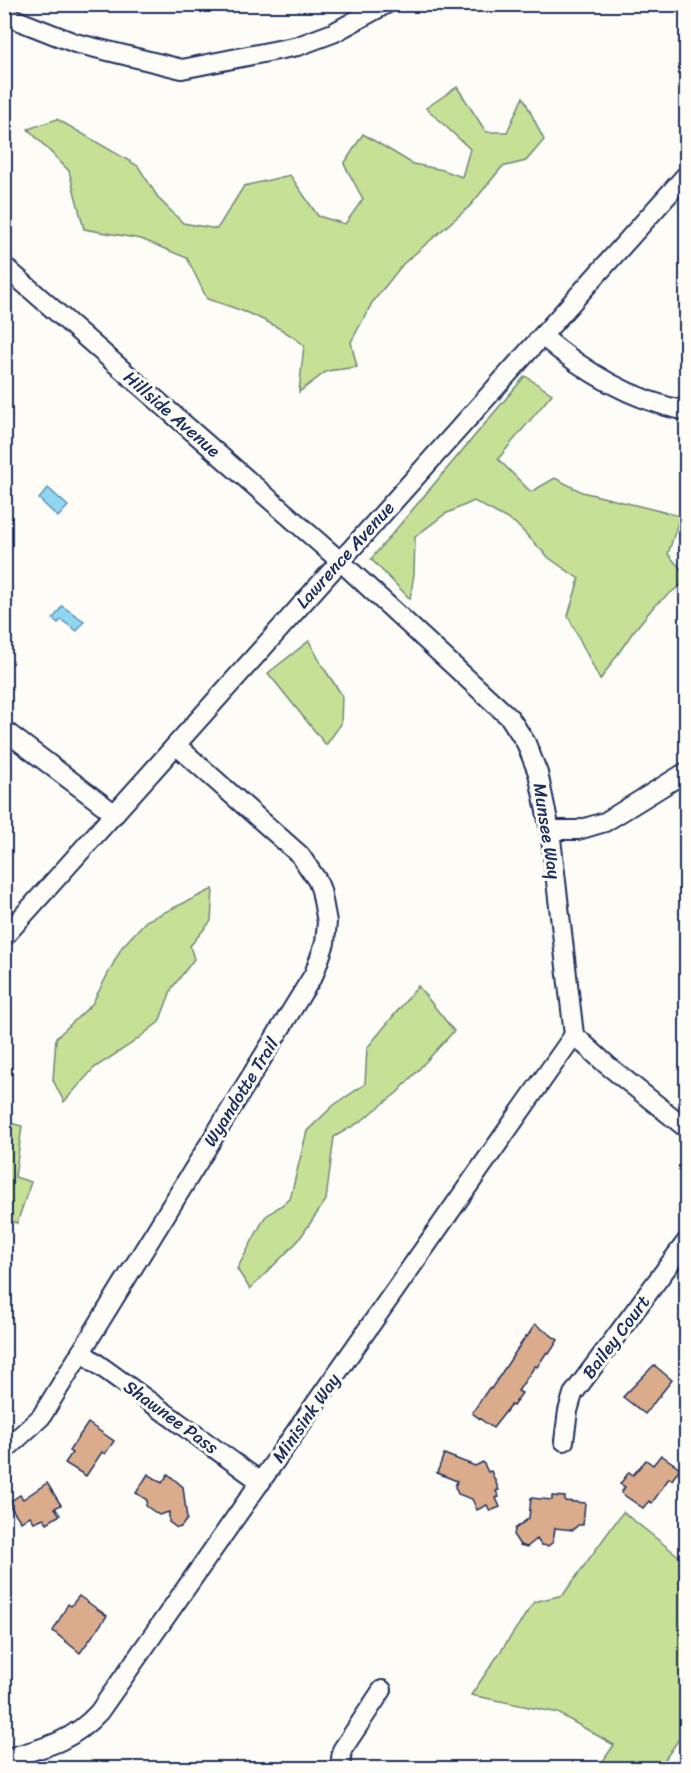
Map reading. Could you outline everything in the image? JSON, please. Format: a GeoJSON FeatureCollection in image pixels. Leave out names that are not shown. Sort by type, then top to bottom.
{"type":"FeatureCollection","features":[{"type":"Feature","properties":{"kind":"street"},"geometry":{"type":"LineString","coordinates":[[4,15],[75,43],[182,69],[297,46],[333,33],[386,4]]}},
{"type":"Feature","properties":{"kind":"street","name":"Lawrence Avenue"},"geometry":{"type":"LineString","coordinates":[[4,937],[687,175]]}},
{"type":"Feature","properties":{"kind":"street","name":"Hillside Avenue"},"geometry":{"type":"LineString","coordinates":[[4,266],[340,561]]}},
{"type":"Feature","properties":{"kind":"street"},"geometry":{"type":"LineString","coordinates":[[542,336],[576,363],[622,390],[652,402],[687,411]]}},
{"type":"Feature","properties":{"kind":"street","name":"Munsee Way"},"geometry":{"type":"LineString","coordinates":[[340,561],[510,718],[526,743],[538,773],[550,830],[574,1035]]}},
{"type":"Feature","properties":{"kind":"street"},"geometry":{"type":"LineString","coordinates":[[4,730],[115,813]]}},
{"type":"Feature","properties":{"kind":"street","name":"Wyandotte Trail"},"geometry":{"type":"LineString","coordinates":[[4,1452],[41,1417],[314,974],[325,943],[326,911],[321,890],[305,861],[176,745]]}},
{"type":"Feature","properties":{"kind":"street"},"geometry":{"type":"LineString","coordinates":[[550,830],[578,830],[605,822],[687,772]]}},
{"type":"Feature","properties":{"kind":"street"},"geometry":{"type":"LineString","coordinates":[[574,1035],[607,1065],[687,1128]]}},
{"type":"Feature","properties":{"kind":"street","name":"Minisink Way"},"geometry":{"type":"LineString","coordinates":[[4,1759],[52,1746],[80,1731],[94,1717],[574,1035]]}},
{"type":"Feature","properties":{"kind":"street","name":"Bailey Court"},"geometry":{"type":"LineString","coordinates":[[564,1441],[573,1394],[687,1242]]}},
{"type":"Feature","properties":{"kind":"street","name":"Shawnee Pass"},"geometry":{"type":"LineString","coordinates":[[81,1352],[261,1482]]}},
{"type":"Feature","properties":{"kind":"street"},"geometry":{"type":"LineString","coordinates":[[340,1768],[342,1750],[382,1690]]}},
{"type":"Feature","properties":{"kind":"green space"},"geometry":{"type":"Polygon","coordinates":[[[457,87],[486,132],[507,132],[523,97],[544,140],[526,161],[502,167],[470,206],[403,264],[372,303],[351,342],[357,367],[327,371],[299,392],[304,345],[258,318],[207,299],[187,258],[141,239],[84,229],[69,171],[28,129],[57,119],[138,166],[159,199],[183,223],[217,229],[244,186],[290,175],[318,216],[345,224],[363,199],[344,164],[363,134],[413,164],[443,170],[462,177],[470,149],[426,108],[457,87]]]}},
{"type":"Feature","properties":{"kind":"green space"},"geometry":{"type":"Polygon","coordinates":[[[525,376],[552,394],[498,459],[531,492],[555,478],[582,492],[680,516],[668,554],[686,575],[686,581],[655,605],[600,680],[568,616],[579,579],[549,558],[515,523],[474,501],[445,514],[415,537],[414,574],[410,599],[371,559],[525,376]]]}},
{"type":"Feature","properties":{"kind":"green space"},"geometry":{"type":"Polygon","coordinates":[[[309,641],[342,695],[341,724],[326,745],[268,673],[309,641]]]}},
{"type":"Feature","properties":{"kind":"green space"},"geometry":{"type":"Polygon","coordinates":[[[213,889],[211,921],[190,946],[194,959],[172,988],[159,1022],[94,1068],[64,1102],[53,1080],[56,1038],[92,1004],[122,947],[146,921],[213,889]]]}},
{"type":"Feature","properties":{"kind":"green space"},"geometry":{"type":"Polygon","coordinates":[[[418,986],[454,1031],[398,1092],[360,1122],[334,1137],[326,1200],[298,1241],[250,1289],[237,1269],[265,1217],[290,1199],[307,1131],[334,1105],[365,1084],[367,1048],[418,986]]]}},
{"type":"Feature","properties":{"kind":"green space"},"geometry":{"type":"Polygon","coordinates":[[[5,1122],[22,1126],[15,1177],[31,1182],[17,1223],[5,1219],[5,1122]]]}},
{"type":"Feature","properties":{"kind":"green space"},"geometry":{"type":"Polygon","coordinates":[[[623,1512],[686,1562],[686,1729],[659,1768],[598,1768],[614,1745],[558,1713],[471,1695],[534,1602],[563,1595],[623,1512]]]}},
{"type":"Feature","properties":{"kind":"water"},"geometry":{"type":"Polygon","coordinates":[[[48,488],[68,506],[58,517],[39,499],[48,488]]]}},
{"type":"Feature","properties":{"kind":"water"},"geometry":{"type":"Polygon","coordinates":[[[62,606],[84,621],[77,631],[61,620],[58,623],[53,619],[62,606]]]}},
{"type":"Feature","properties":{"kind":"building"},"geometry":{"type":"Polygon","coordinates":[[[535,1324],[558,1340],[549,1354],[547,1352],[537,1367],[535,1366],[518,1391],[522,1393],[493,1428],[472,1413],[535,1324]]]}},
{"type":"Feature","properties":{"kind":"building"},"geometry":{"type":"Polygon","coordinates":[[[654,1365],[672,1380],[645,1414],[623,1397],[654,1365]]]}},
{"type":"Feature","properties":{"kind":"building"},"geometry":{"type":"Polygon","coordinates":[[[88,1423],[114,1441],[105,1454],[102,1452],[86,1476],[65,1463],[72,1453],[69,1451],[88,1423]]]}},
{"type":"Feature","properties":{"kind":"building"},"geometry":{"type":"Polygon","coordinates":[[[444,1454],[475,1466],[483,1462],[488,1472],[491,1471],[499,1490],[496,1491],[499,1497],[496,1498],[500,1507],[490,1511],[487,1505],[477,1510],[472,1499],[458,1494],[455,1487],[457,1481],[437,1473],[444,1454]]]}},
{"type":"Feature","properties":{"kind":"building"},"geometry":{"type":"Polygon","coordinates":[[[661,1455],[680,1468],[672,1480],[669,1478],[652,1503],[649,1501],[643,1508],[621,1493],[625,1487],[620,1484],[629,1472],[633,1475],[646,1460],[653,1465],[661,1455]]]}},
{"type":"Feature","properties":{"kind":"building"},"geometry":{"type":"Polygon","coordinates":[[[148,1474],[162,1483],[168,1474],[183,1487],[187,1519],[181,1527],[177,1528],[169,1522],[169,1512],[159,1515],[146,1506],[147,1500],[136,1493],[148,1474]]]}},
{"type":"Feature","properties":{"kind":"building"},"geometry":{"type":"Polygon","coordinates":[[[47,1483],[61,1505],[55,1508],[60,1515],[47,1523],[44,1518],[34,1522],[30,1516],[21,1522],[8,1503],[20,1495],[23,1499],[47,1483]]]}},
{"type":"Feature","properties":{"kind":"building"},"geometry":{"type":"Polygon","coordinates":[[[552,1496],[565,1497],[565,1501],[585,1503],[583,1525],[578,1525],[573,1530],[555,1528],[553,1542],[548,1546],[541,1545],[537,1539],[527,1547],[520,1545],[514,1536],[515,1529],[529,1518],[531,1498],[552,1500],[552,1496]]]}},
{"type":"Feature","properties":{"kind":"building"},"geometry":{"type":"Polygon","coordinates":[[[79,1596],[107,1616],[80,1653],[53,1631],[68,1604],[71,1606],[79,1596]]]}}]}
